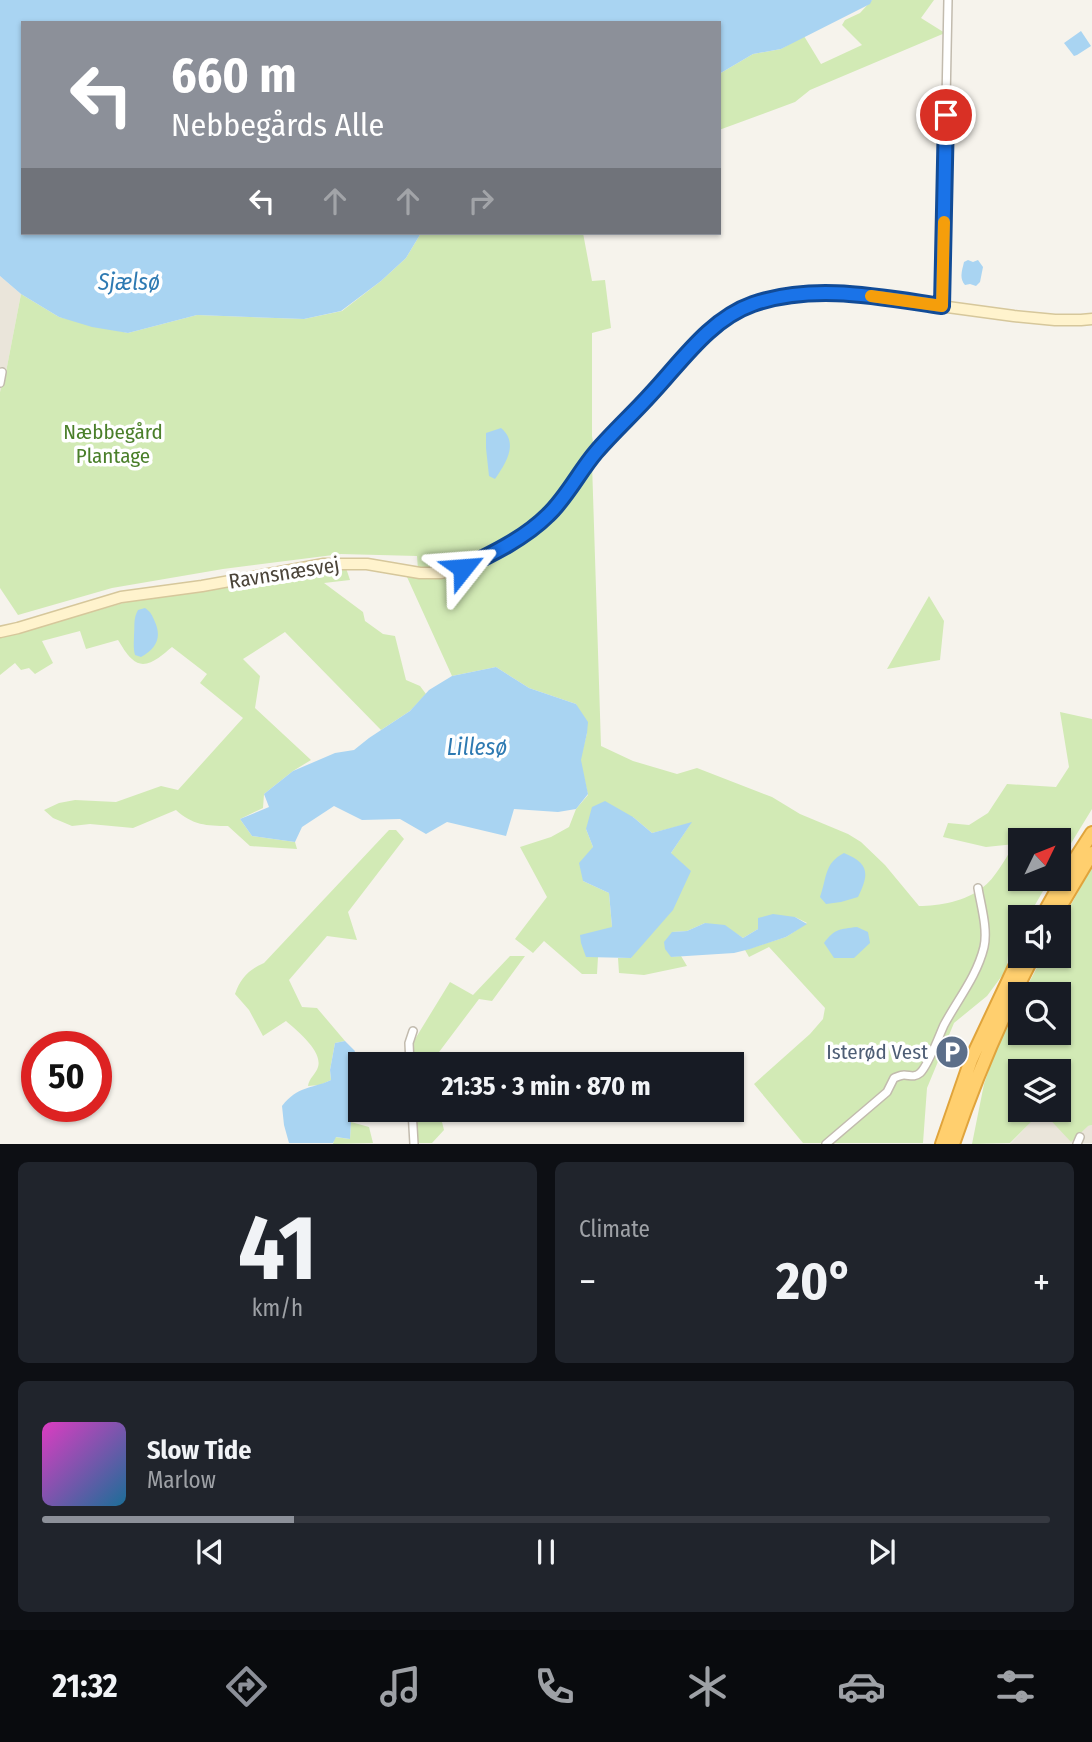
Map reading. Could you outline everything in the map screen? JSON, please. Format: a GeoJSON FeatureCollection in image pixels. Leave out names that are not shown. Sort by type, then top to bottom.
{"type":"FeatureCollection","features":[{"type":"Feature","properties":{"kind":"highway"},"geometry":{"type":"LineString","coordinates":[[1049,905],[1092,833]]}},
{"type":"Feature","properties":{"kind":"highway"},"geometry":{"type":"LineString","coordinates":[[1061,905],[1092,853]]}},
{"type":"Feature","properties":{"kind":"highway"},"geometry":{"type":"LineString","coordinates":[[942,1143],[971,1060],[1014,968]]}},
{"type":"Feature","properties":{"kind":"highway"},"geometry":{"type":"LineString","coordinates":[[953,1143],[974,1085],[1027,968]]}},
{"type":"Feature","properties":{"kind":"main road","name":"Ravnsnæsvej"},"geometry":{"type":"LineString","coordinates":[[0,632],[121,597],[202,586],[324,564],[367,564],[420,573],[441,573],[463,568],[533,528],[549,514],[595,453],[703,336],[727,318],[752,305],[781,297],[824,293],[1055,320],[1092,319]]}},
{"type":"Feature","properties":{"kind":"street"},"geometry":{"type":"LineString","coordinates":[[942,306],[948,0]]}},
{"type":"Feature","properties":{"kind":"street"},"geometry":{"type":"LineString","coordinates":[[0,383],[2,372]]}},
{"type":"Feature","properties":{"kind":"street"},"geometry":{"type":"LineString","coordinates":[[826,1143],[887,1092],[894,1078],[916,1075],[928,1061],[953,1008],[971,980],[984,945],[978,888]]}},
{"type":"Feature","properties":{"kind":"street"},"geometry":{"type":"LineString","coordinates":[[409,1052],[413,1031]]}},
{"type":"Feature","properties":{"kind":"street"},"geometry":{"type":"LineString","coordinates":[[413,1122],[414,1143]]}},
{"type":"Feature","properties":{"kind":"shaded area"},"geometry":{"type":"Polygon","coordinates":[[[0,276],[21,294],[0,392],[0,276]]]}},
{"type":"Feature","properties":{"kind":"shaded area"},"geometry":{"type":"Polygon","coordinates":[[[1071,1120],[1092,1125],[1092,1143],[1010,1144],[1031,1122],[1071,1120]]]}},
{"type":"Feature","properties":{"kind":"green space"},"geometry":{"type":"Polygon","coordinates":[[[872,0],[934,0],[921,18],[945,33],[810,90],[795,102],[721,129],[721,73],[753,54],[781,49],[804,36],[821,64],[862,45],[842,25],[845,20],[860,13],[872,0]]]}},
{"type":"Feature","properties":{"kind":"green space","name":"Næbbegård Plantage"},"geometry":{"type":"Polygon","coordinates":[[[420,235],[583,235],[592,281],[605,280],[611,328],[592,333],[594,449],[545,514],[492,549],[450,567],[418,570],[417,556],[341,554],[223,569],[112,588],[18,615],[0,588],[0,392],[21,294],[59,317],[128,333],[197,315],[304,319],[342,311],[406,258],[420,235]]]}},
{"type":"Feature","properties":{"kind":"green space"},"geometry":{"type":"Polygon","coordinates":[[[592,463],[601,746],[633,761],[677,774],[697,768],[772,797],[800,814],[848,834],[861,842],[885,865],[919,906],[944,904],[976,893],[996,874],[1008,855],[1008,891],[1043,891],[1035,905],[1008,905],[1007,969],[987,996],[954,1023],[927,1088],[923,1143],[803,1143],[754,1084],[810,1034],[823,1019],[825,1008],[769,947],[749,957],[745,950],[786,937],[807,923],[795,917],[758,929],[743,938],[705,923],[687,931],[672,932],[671,957],[681,956],[687,966],[644,975],[619,973],[618,958],[631,958],[671,853],[691,823],[652,833],[633,817],[586,829],[593,847],[583,881],[609,893],[612,927],[586,957],[598,957],[597,974],[582,974],[544,941],[533,953],[515,939],[547,897],[520,847],[551,837],[569,827],[576,809],[588,795],[580,760],[587,733],[576,704],[529,688],[496,667],[452,676],[407,577],[439,578],[534,531],[592,463]]]}},
{"type":"Feature","properties":{"kind":"green space"},"geometry":{"type":"Polygon","coordinates":[[[346,568],[350,580],[324,583],[363,612],[365,621],[383,634],[395,636],[406,680],[420,686],[426,694],[410,711],[381,730],[285,632],[243,659],[260,676],[255,708],[311,760],[264,794],[263,808],[240,819],[252,836],[295,842],[297,849],[250,846],[228,826],[200,824],[176,810],[133,828],[90,824],[72,826],[53,818],[44,810],[75,800],[116,802],[161,786],[178,790],[243,718],[200,683],[207,674],[172,647],[153,661],[142,664],[130,657],[118,640],[86,649],[80,631],[42,641],[53,663],[35,674],[29,668],[21,670],[15,663],[0,675],[0,638],[130,601],[346,568]]]}},
{"type":"Feature","properties":{"kind":"green space"},"geometry":{"type":"Polygon","coordinates":[[[929,596],[944,621],[940,660],[887,669],[929,596]]]}},
{"type":"Feature","properties":{"kind":"green space"},"geometry":{"type":"Polygon","coordinates":[[[1060,712],[1092,719],[1092,809],[1071,843],[1071,828],[1008,828],[1008,845],[986,847],[943,837],[948,823],[969,825],[988,813],[1007,784],[1056,787],[1069,767],[1060,712]]]}},
{"type":"Feature","properties":{"kind":"green space"},"geometry":{"type":"Polygon","coordinates":[[[389,830],[396,830],[404,839],[348,912],[357,940],[327,936],[289,980],[302,1007],[317,1008],[345,1041],[335,1043],[331,1080],[308,1086],[318,1067],[318,1061],[317,1054],[308,1041],[286,1021],[263,1036],[249,1010],[235,994],[246,975],[264,963],[389,830]]]}},
{"type":"Feature","properties":{"kind":"green space"},"geometry":{"type":"Polygon","coordinates":[[[1092,867],[1092,1125],[1071,1142],[1052,1122],[1071,1122],[1071,1059],[1008,1059],[1008,1122],[1031,1122],[1010,1143],[972,1144],[984,1084],[1008,1023],[1008,1045],[1071,1045],[1071,982],[1029,982],[1037,968],[1071,968],[1071,905],[1092,867]]]}},
{"type":"Feature","properties":{"kind":"green space"},"geometry":{"type":"Polygon","coordinates":[[[510,956],[525,956],[492,1001],[479,999],[439,1052],[412,1052],[412,1044],[450,982],[473,995],[510,956]]]}},
{"type":"Feature","properties":{"kind":"green space"},"geometry":{"type":"Polygon","coordinates":[[[351,1122],[369,1127],[373,1143],[333,1144],[335,1137],[350,1139],[351,1122]]]}},
{"type":"Feature","properties":{"kind":"green space"},"geometry":{"type":"Polygon","coordinates":[[[416,1122],[442,1122],[444,1130],[432,1143],[417,1143],[416,1122]]]}},
{"type":"Feature","properties":{"kind":"water","name":"Sjælsø"},"geometry":{"type":"Polygon","coordinates":[[[0,0],[872,0],[870,4],[781,49],[753,54],[721,73],[721,21],[21,21],[21,235],[420,235],[406,258],[341,311],[304,319],[197,315],[128,333],[92,327],[59,317],[21,294],[0,276],[0,0]]]}},
{"type":"Feature","properties":{"kind":"water"},"geometry":{"type":"Polygon","coordinates":[[[1081,31],[1091,46],[1074,56],[1064,43],[1081,31]]]}},
{"type":"Feature","properties":{"kind":"water"},"geometry":{"type":"Polygon","coordinates":[[[978,260],[983,267],[980,282],[976,286],[965,285],[962,280],[964,262],[978,260]]]}},
{"type":"Feature","properties":{"kind":"water"},"geometry":{"type":"Polygon","coordinates":[[[501,428],[510,447],[495,479],[489,476],[486,433],[501,428]]]}},
{"type":"Feature","properties":{"kind":"water"},"geometry":{"type":"Polygon","coordinates":[[[145,608],[155,622],[158,638],[154,647],[141,657],[134,652],[134,622],[138,610],[145,608]]]}},
{"type":"Feature","properties":{"kind":"water","name":"Lillesø"},"geometry":{"type":"Polygon","coordinates":[[[496,667],[529,688],[576,704],[588,722],[581,760],[588,794],[576,809],[558,812],[514,809],[506,836],[447,822],[426,834],[400,819],[362,820],[334,806],[302,827],[295,842],[252,836],[240,819],[269,807],[264,794],[293,771],[335,753],[354,750],[410,711],[429,690],[452,676],[496,667]]]}},
{"type":"Feature","properties":{"kind":"water"},"geometry":{"type":"Polygon","coordinates":[[[605,801],[633,817],[652,833],[692,822],[671,853],[691,871],[673,910],[631,958],[586,957],[581,943],[580,935],[612,927],[609,893],[583,881],[579,863],[593,847],[586,829],[592,807],[605,801]]]}},
{"type":"Feature","properties":{"kind":"water"},"geometry":{"type":"Polygon","coordinates":[[[844,853],[863,866],[864,882],[858,897],[826,904],[820,897],[829,866],[844,853]]]}},
{"type":"Feature","properties":{"kind":"water"},"geometry":{"type":"Polygon","coordinates":[[[773,914],[795,917],[807,924],[786,937],[734,953],[671,957],[665,949],[664,942],[672,932],[687,931],[705,923],[725,925],[743,938],[758,929],[758,918],[773,914]]]}},
{"type":"Feature","properties":{"kind":"water"},"geometry":{"type":"Polygon","coordinates":[[[857,927],[868,932],[870,943],[854,958],[834,958],[824,943],[838,930],[857,927]]]}},
{"type":"Feature","properties":{"kind":"water"},"geometry":{"type":"Polygon","coordinates":[[[345,1041],[355,1051],[348,1052],[350,1139],[336,1137],[333,1143],[289,1143],[282,1106],[299,1091],[331,1080],[335,1043],[345,1041]]]}},
{"type":"Feature","properties":{"kind":"slow traffic"},"geometry":{"type":"LineString","coordinates":[[871,296],[942,306],[944,222]]}},
{"type":"Feature","properties":{"kind":"place","name":"Isterød Vest"},"geometry":{"type":"Point","coordinates":[952,1052]}},
{"type":"Feature","properties":{"kind":"route"},"geometry":{"type":"LineString","coordinates":[[463,568],[533,528],[549,514],[595,453],[703,336],[727,318],[752,305],[781,297],[824,293],[942,306],[946,115]]}}]}
